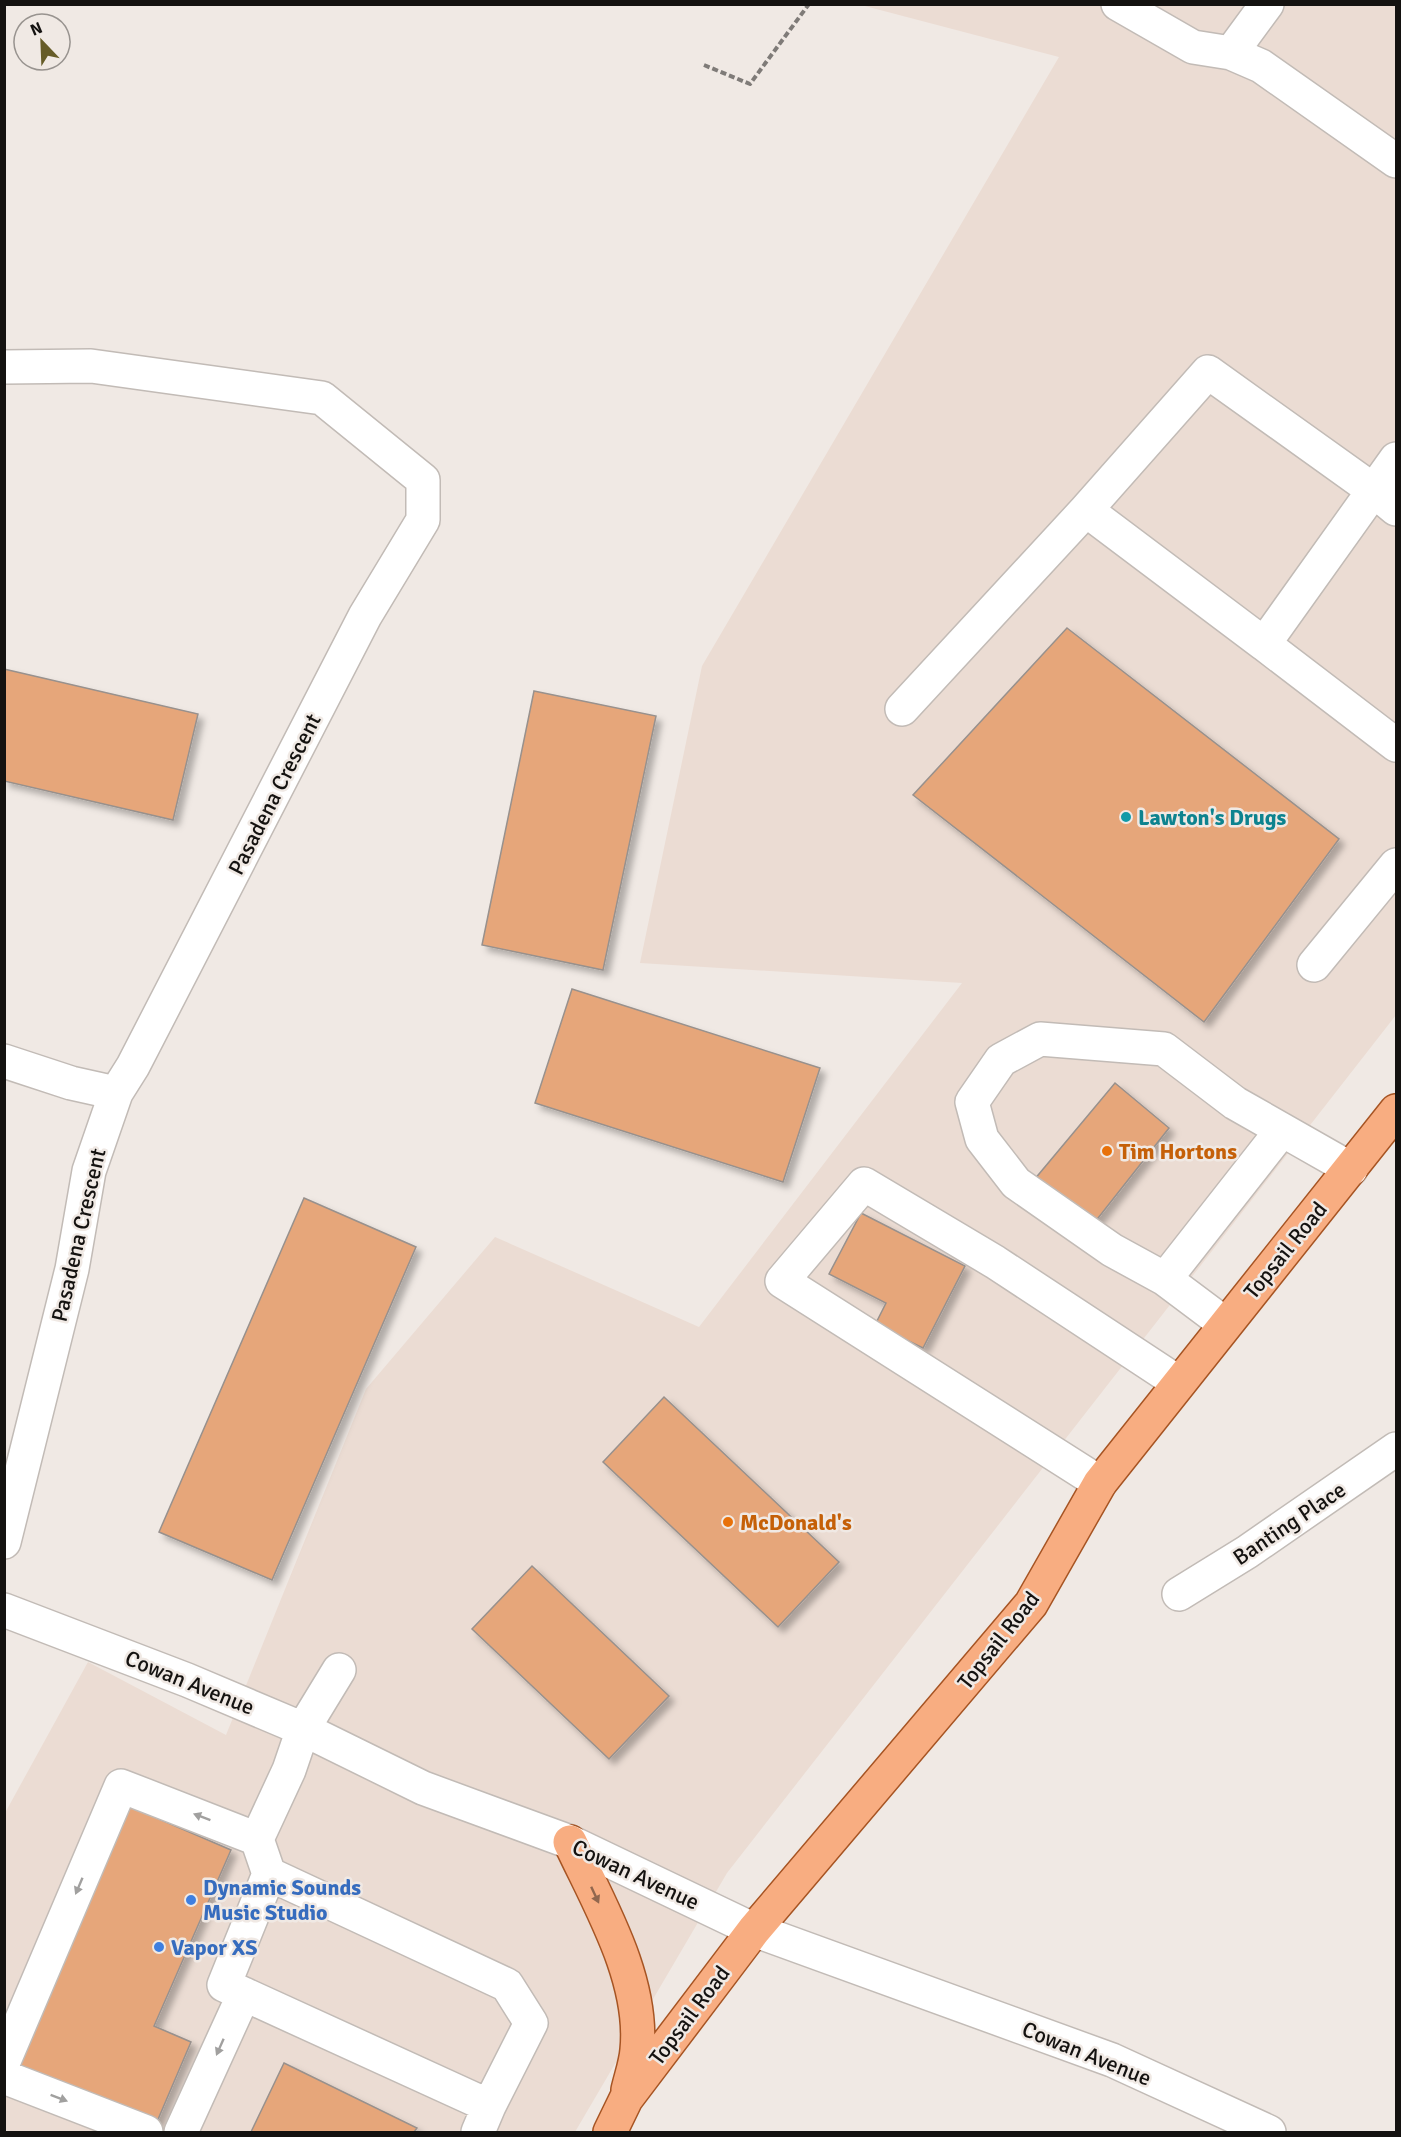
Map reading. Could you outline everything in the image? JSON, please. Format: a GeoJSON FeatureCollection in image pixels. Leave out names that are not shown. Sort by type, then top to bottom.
{"type":"FeatureCollection","features":[{"type":"Feature","properties":{"kind":"main road","name":"Topsail Road"},"geometry":{"type":"LineString","coordinates":[[610,2133],[626,2100],[754,1930],[1031,1604],[1100,1483],[1396,1111]]}},
{"type":"Feature","properties":{"kind":"main road"},"geometry":{"type":"LineString","coordinates":[[570,1842],[624,1956],[636,2013],[637,2049],[626,2100]]}},
{"type":"Feature","properties":{"kind":"street"},"geometry":{"type":"LineString","coordinates":[[1118,4],[1193,47],[1231,53],[1261,66],[1396,161]]}},
{"type":"Feature","properties":{"kind":"street"},"geometry":{"type":"LineString","coordinates":[[1231,53],[1267,4]]}},
{"type":"Feature","properties":{"kind":"street","name":"Pasadena Crescent"},"geometry":{"type":"LineString","coordinates":[[4,367],[91,366],[322,398],[423,480],[423,520],[366,616],[133,1066],[116,1093],[89,1171],[72,1269],[4,1542]]}},
{"type":"Feature","properties":{"kind":"street"},"geometry":{"type":"LineString","coordinates":[[902,709],[1086,510],[1208,372],[1385,500]]}},
{"type":"Feature","properties":{"kind":"street"},"geometry":{"type":"LineString","coordinates":[[1264,644],[1385,500],[1396,459]]}},
{"type":"Feature","properties":{"kind":"street"},"geometry":{"type":"LineString","coordinates":[[1086,510],[1396,745]]}},
{"type":"Feature","properties":{"kind":"street"},"geometry":{"type":"LineString","coordinates":[[1314,965],[1396,865]]}},
{"type":"Feature","properties":{"kind":"street"},"geometry":{"type":"LineString","coordinates":[[1225,1324],[1165,1279],[1112,1250],[1016,1183],[982,1139],[972,1102],[1001,1060],[1040,1039],[1164,1050],[1235,1102],[1351,1169]]}},
{"type":"Feature","properties":{"kind":"street"},"geometry":{"type":"LineString","coordinates":[[4,1061],[70,1083],[116,1093]]}},
{"type":"Feature","properties":{"kind":"street"},"geometry":{"type":"LineString","coordinates":[[1165,1279],[1282,1130]]}},
{"type":"Feature","properties":{"kind":"street"},"geometry":{"type":"LineString","coordinates":[[1100,1483],[782,1281],[864,1184],[995,1262],[1179,1383]]}},
{"type":"Feature","properties":{"kind":"street","name":"Banting Place"},"geometry":{"type":"LineString","coordinates":[[1179,1594],[1247,1552],[1396,1449]]}},
{"type":"Feature","properties":{"kind":"street","name":"Cowan Avenue"},"geometry":{"type":"LineString","coordinates":[[4,1610],[188,1680],[303,1728],[423,1788],[570,1842],[754,1930],[1112,2060],[1269,2133]]}},
{"type":"Feature","properties":{"kind":"street"},"geometry":{"type":"LineString","coordinates":[[269,1874],[507,1985],[531,2023],[484,2119],[224,1985],[269,1874],[257,1839],[289,1770],[303,1728],[339,1670]]}},
{"type":"Feature","properties":{"kind":"street"},"geometry":{"type":"LineString","coordinates":[[4,2061],[121,1786],[257,1839]]}},
{"type":"Feature","properties":{"kind":"street"},"geometry":{"type":"LineString","coordinates":[[181,2133],[244,1994]]}},
{"type":"Feature","properties":{"kind":"street"},"geometry":{"type":"LineString","coordinates":[[4,2077],[146,2133]]}},
{"type":"Feature","properties":{"kind":"path"},"geometry":{"type":"LineString","coordinates":[[704,64],[750,84],[809,4]]}},
{"type":"Feature","properties":{"kind":"shaded area"},"geometry":{"type":"Polygon","coordinates":[[[861,5],[1396,5],[1396,1015],[727,1873],[575,2132],[12,2132],[5,2130],[5,1813],[88,1662],[226,1735],[366,1389],[495,1237],[699,1327],[962,983],[640,963],[702,666],[1059,57],[861,5]]]}},
{"type":"Feature","properties":{"kind":"building","name":"Lawton's Drugs"},"geometry":{"type":"Polygon","coordinates":[[[1067,628],[1339,839],[1204,1022],[913,795],[1067,628]]]}},
{"type":"Feature","properties":{"kind":"building"},"geometry":{"type":"Polygon","coordinates":[[[4,669],[198,714],[173,820],[4,781],[4,669]]]}},
{"type":"Feature","properties":{"kind":"building"},"geometry":{"type":"Polygon","coordinates":[[[534,691],[656,716],[603,970],[482,945],[534,691]]]}},
{"type":"Feature","properties":{"kind":"building"},"geometry":{"type":"Polygon","coordinates":[[[572,989],[820,1068],[783,1182],[535,1103],[572,989]]]}},
{"type":"Feature","properties":{"kind":"building"},"geometry":{"type":"Polygon","coordinates":[[[1115,1083],[1169,1128],[1091,1227],[1034,1180],[1115,1083]]]}},
{"type":"Feature","properties":{"kind":"building"},"geometry":{"type":"Polygon","coordinates":[[[304,1198],[416,1247],[272,1580],[159,1532],[304,1198]]]}},
{"type":"Feature","properties":{"kind":"building"},"geometry":{"type":"Polygon","coordinates":[[[861,1213],[965,1266],[923,1348],[875,1325],[886,1303],[829,1274],[861,1213]]]}},
{"type":"Feature","properties":{"kind":"building"},"geometry":{"type":"Polygon","coordinates":[[[664,1397],[839,1562],[778,1627],[603,1462],[664,1397]]]}},
{"type":"Feature","properties":{"kind":"building"},"geometry":{"type":"Polygon","coordinates":[[[532,1566],[669,1696],[609,1759],[472,1629],[532,1566]]]}},
{"type":"Feature","properties":{"kind":"building"},"geometry":{"type":"Polygon","coordinates":[[[129,1806],[231,1850],[154,2026],[191,2042],[156,2124],[17,2064],[129,1806]]]}},
{"type":"Feature","properties":{"kind":"building"},"geometry":{"type":"Polygon","coordinates":[[[284,2063],[417,2128],[414,2132],[251,2132],[284,2063]]]}},
{"type":"Feature","properties":{"kind":"place","name":"Lawton's Drugs"},"geometry":{"type":"Point","coordinates":[1126,817]}},
{"type":"Feature","properties":{"kind":"place","name":"Tim Hortons"},"geometry":{"type":"Point","coordinates":[1107,1151]}},
{"type":"Feature","properties":{"kind":"place","name":"McDonald's"},"geometry":{"type":"Point","coordinates":[728,1522]}},
{"type":"Feature","properties":{"kind":"place","name":"Dynamic Sounds Music Studio"},"geometry":{"type":"Point","coordinates":[191,1900]}},
{"type":"Feature","properties":{"kind":"place","name":"Vapor XS"},"geometry":{"type":"Point","coordinates":[159,1947]}}]}
